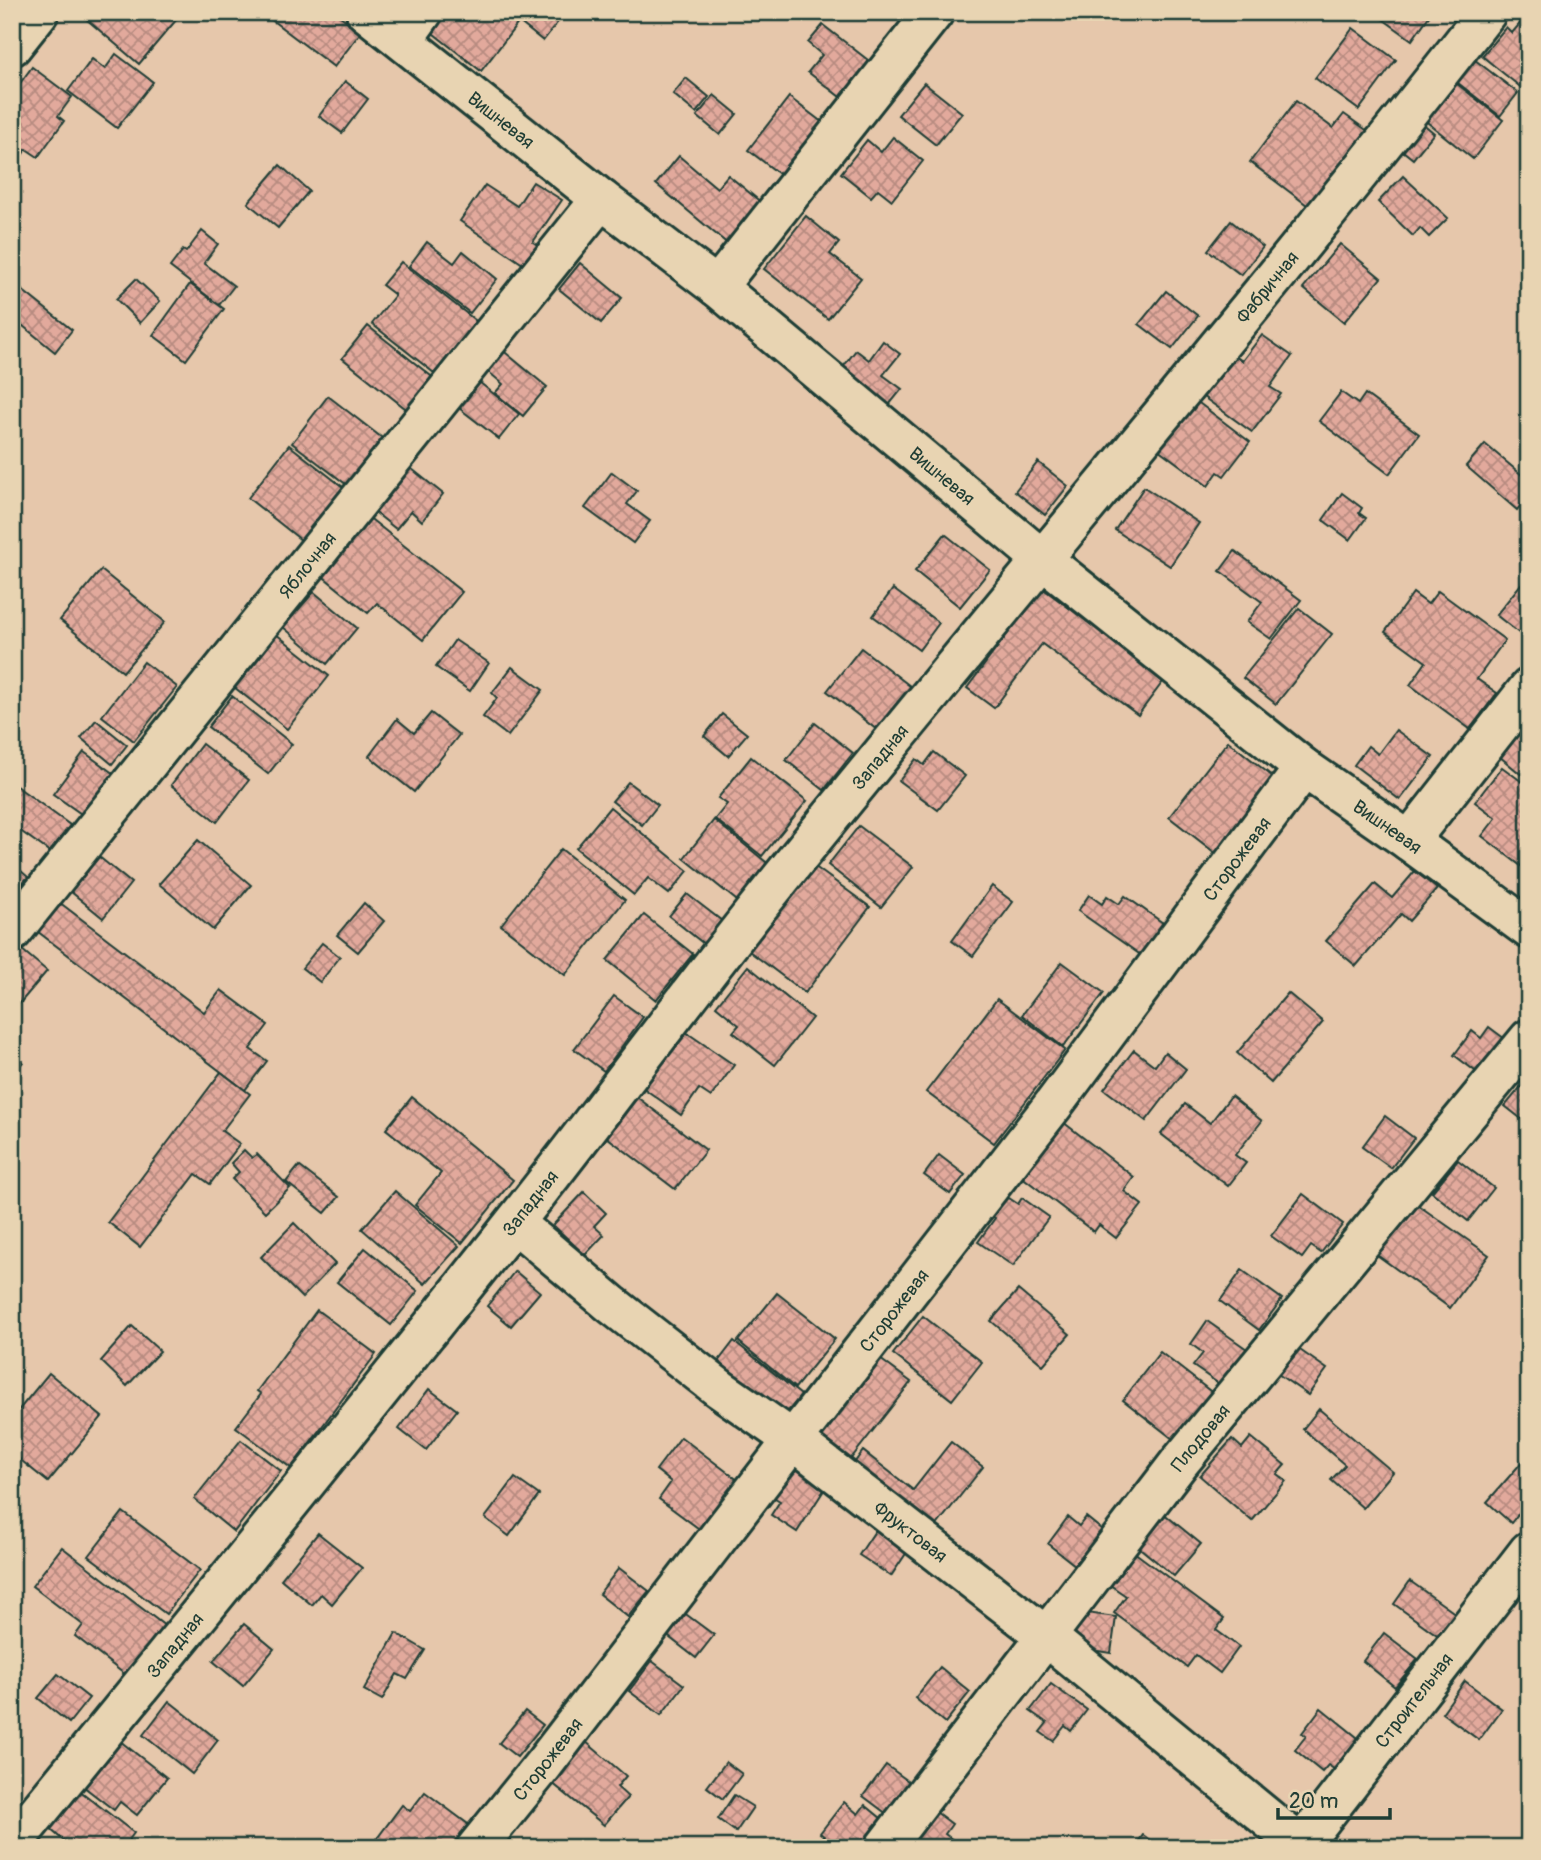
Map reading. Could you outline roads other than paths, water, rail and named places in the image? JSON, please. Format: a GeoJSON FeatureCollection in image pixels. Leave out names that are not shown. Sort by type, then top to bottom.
{"type":"FeatureCollection","features":[{"type":"Feature","properties":{"kind":"street"},"geometry":{"type":"LineString","coordinates":[[12,46],[39,12]]}},
{"type":"Feature","properties":{"kind":"street","name":"Вишневая"},"geometry":{"type":"LineString","coordinates":[[366,12],[413,26],[601,198],[717,287],[1042,559],[1304,768],[1529,929]]}},
{"type":"Feature","properties":{"kind":"street"},"geometry":{"type":"LineString","coordinates":[[717,287],[934,12]]}},
{"type":"Feature","properties":{"kind":"street","name":"Фабричная"},"geometry":{"type":"LineString","coordinates":[[1042,559],[1378,152],[1487,12]]}},
{"type":"Feature","properties":{"kind":"street","name":"Яблочная"},"geometry":{"type":"LineString","coordinates":[[12,932],[601,198]]}},
{"type":"Feature","properties":{"kind":"street","name":"Западная"},"geometry":{"type":"LineString","coordinates":[[12,1844],[306,1484],[514,1223],[777,884],[1042,559]]}},
{"type":"Feature","properties":{"kind":"street"},"geometry":{"type":"LineString","coordinates":[[1409,841],[1529,688]]}},
{"type":"Feature","properties":{"kind":"street","name":"Сторожевая"},"geometry":{"type":"LineString","coordinates":[[476,1848],[544,1764],[1054,1104],[1304,768]]}},
{"type":"Feature","properties":{"kind":"street","name":"Плодовая"},"geometry":{"type":"LineString","coordinates":[[884,1848],[1178,1463],[1529,1040]]}},
{"type":"Feature","properties":{"kind":"street","name":"Фруктовая"},"geometry":{"type":"LineString","coordinates":[[514,1223],[611,1304],[720,1389],[793,1440],[1047,1637],[1301,1847]]}},
{"type":"Feature","properties":{"kind":"street","name":"Строительная"},"geometry":{"type":"LineString","coordinates":[[1301,1847],[1529,1551]]}}]}
